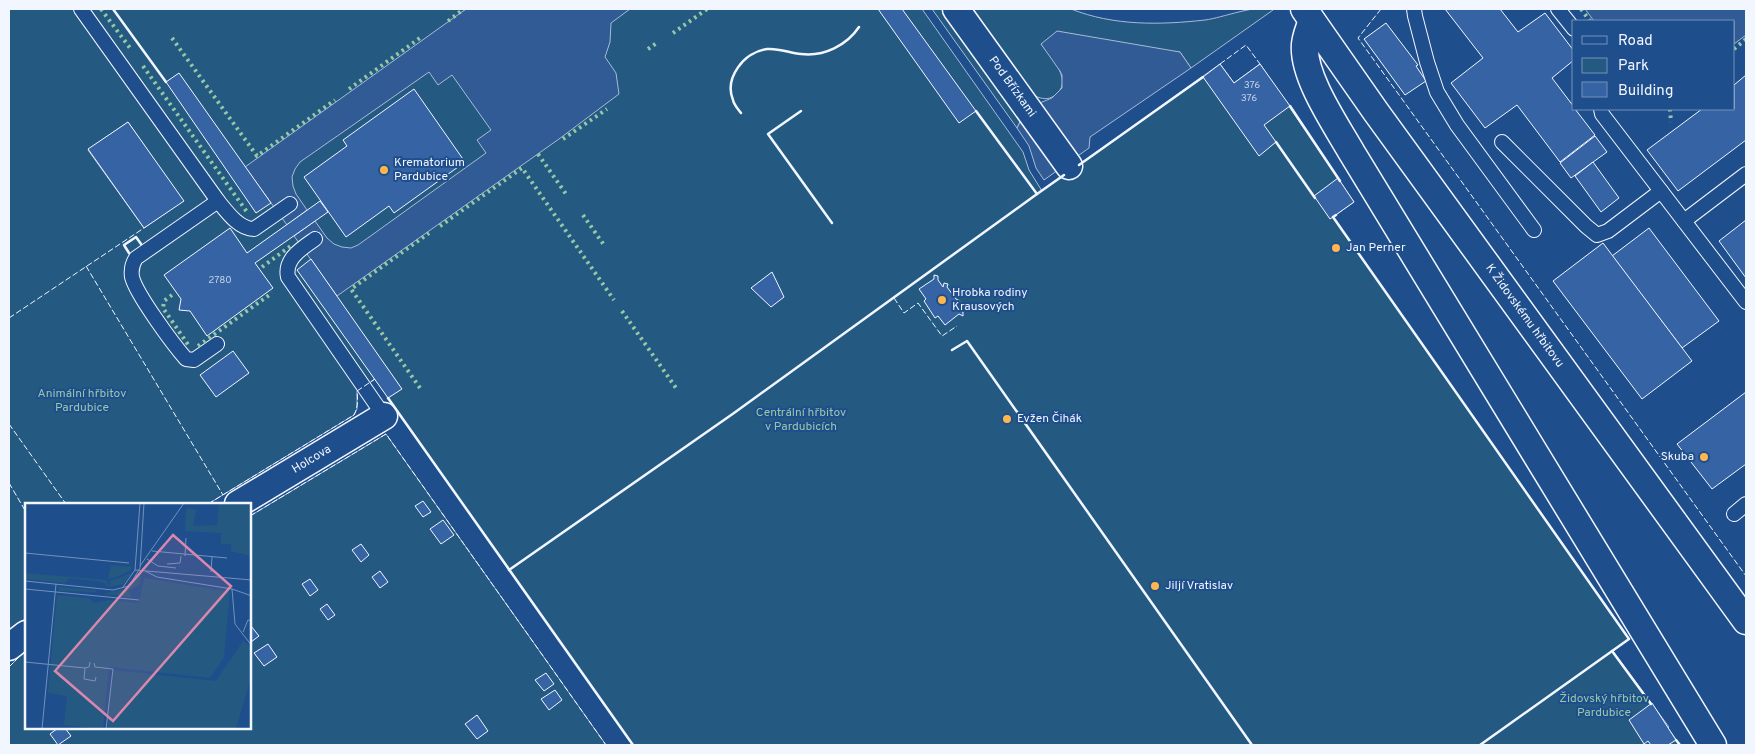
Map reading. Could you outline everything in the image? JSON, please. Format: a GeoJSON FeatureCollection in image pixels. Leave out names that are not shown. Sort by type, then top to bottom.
{"type":"FeatureCollection","features":[{"type":"Feature","properties":{"kind":"street","name":"Pod Břízkami"},"geometry":{"type":"LineString","coordinates":[[956,9],[1069,166]]}},
{"type":"Feature","properties":{"kind":"street","name":"K Židovskému hřbitovu"},"geometry":{"type":"LineString","coordinates":[[1308,15],[1376,112],[1746,621]]}},
{"type":"Feature","properties":{"kind":"street"},"geometry":{"type":"LineString","coordinates":[[1308,15],[1306,53],[1309,70],[1321,98],[1352,153],[1713,745]]}},
{"type":"Feature","properties":{"kind":"street","name":"Holcova"},"geometry":{"type":"LineString","coordinates":[[240,503],[384,416]]}},
{"type":"Feature","properties":{"kind":"street"},"geometry":{"type":"LineString","coordinates":[[9,647],[25,635]]}},
{"type":"Feature","properties":{"kind":"lane"},"geometry":{"type":"LineString","coordinates":[[81,9],[218,201],[235,220],[248,229],[254,229],[290,204]]}},
{"type":"Feature","properties":{"kind":"lane"},"geometry":{"type":"LineString","coordinates":[[1414,9],[1427,62],[1437,92],[1457,125],[1534,230]]}},
{"type":"Feature","properties":{"kind":"lane"},"geometry":{"type":"LineString","coordinates":[[1558,9],[1572,26]]}},
{"type":"Feature","properties":{"kind":"lane"},"geometry":{"type":"LineString","coordinates":[[1601,110],[1602,114],[1746,302]]}},
{"type":"Feature","properties":{"kind":"lane"},"geometry":{"type":"LineString","coordinates":[[1502,142],[1586,226],[1597,234],[1608,231],[1661,191]]}},
{"type":"Feature","properties":{"kind":"lane"},"geometry":{"type":"LineString","coordinates":[[1684,221],[1746,174]]}},
{"type":"Feature","properties":{"kind":"lane"},"geometry":{"type":"LineString","coordinates":[[217,344],[194,360],[186,359],[140,295],[135,286],[131,270],[136,258],[218,201]]}},
{"type":"Feature","properties":{"kind":"lane"},"geometry":{"type":"LineString","coordinates":[[315,239],[291,260],[286,271],[288,277],[384,416]]}},
{"type":"Feature","properties":{"kind":"lane"},"geometry":{"type":"LineString","coordinates":[[1734,514],[1746,504]]}},
{"type":"Feature","properties":{"kind":"green space"},"geometry":{"type":"Polygon","coordinates":[[[1259,8],[1273,10],[1191,68],[1180,52],[1041,44],[1055,62],[1062,77],[1060,90],[1054,96],[1045,99],[1035,96],[970,9],[1071,9],[1104,19],[1137,23],[1205,20],[1259,8]]]}},
{"type":"Feature","properties":{"kind":"green space","name":"Centrální hřbitov v Pardubicích"},"geometry":{"type":"Polygon","coordinates":[[[9,9],[922,9],[1023,152],[1029,170],[1042,191],[1220,64],[1234,83],[1260,64],[1354,202],[1333,217],[1629,639],[1613,651],[1680,745],[633,745],[375,379],[357,391],[357,409],[354,415],[210,503],[25,503],[25,619],[9,631],[9,9]],[[128,122],[88,150],[144,228],[183,201],[128,122]]]}},
{"type":"Feature","properties":{"kind":"green space"},"geometry":{"type":"Polygon","coordinates":[[[932,9],[942,9],[1021,120],[1017,128],[932,9]]]}},
{"type":"Feature","properties":{"kind":"green space"},"geometry":{"type":"Polygon","coordinates":[[[386,434],[606,745],[9,745],[9,667],[25,651],[25,729],[251,729],[251,515],[386,434]]]}},
{"type":"Feature","properties":{"kind":"shaded area"},"geometry":{"type":"Polygon","coordinates":[[[466,9],[630,9],[611,23],[610,42],[605,57],[616,73],[619,94],[559,139],[337,296],[294,236],[315,221],[327,238],[334,244],[351,248],[358,245],[486,153],[477,140],[491,130],[452,75],[438,85],[429,72],[300,162],[292,177],[293,186],[307,210],[287,225],[245,167],[466,9]]]}},
{"type":"Feature","properties":{"kind":"shaded area"},"geometry":{"type":"Polygon","coordinates":[[[1585,9],[1746,9],[1746,35],[1735,43],[1735,20],[1593,20],[1585,9]]]}},
{"type":"Feature","properties":{"kind":"shaded area"},"geometry":{"type":"Polygon","coordinates":[[[1057,31],[1180,52],[1191,68],[1090,137],[1089,148],[1044,180],[1036,168],[1029,146],[1017,128],[1027,108],[1052,98],[1062,88],[1062,75],[1041,44],[1057,31]]]}},
{"type":"Feature","properties":{"kind":"building"},"geometry":{"type":"Polygon","coordinates":[[[878,9],[902,9],[976,111],[959,123],[878,9]]]}},
{"type":"Feature","properties":{"kind":"building"},"geometry":{"type":"Polygon","coordinates":[[[1445,9],[1500,9],[1518,32],[1545,13],[1572,48],[1572,62],[1552,78],[1572,104],[1572,110],[1576,110],[1595,135],[1560,162],[1517,105],[1485,128],[1451,83],[1483,58],[1445,9]]]}},
{"type":"Feature","properties":{"kind":"building"},"geometry":{"type":"Polygon","coordinates":[[[1386,23],[1418,65],[1416,66],[1426,81],[1405,95],[1364,39],[1386,23]]]}},
{"type":"Feature","properties":{"kind":"building"},"geometry":{"type":"Polygon","coordinates":[[[1220,64],[1234,83],[1260,64],[1290,106],[1264,125],[1276,142],[1259,156],[1203,77],[1220,64]]]}},
{"type":"Feature","properties":{"kind":"building"},"geometry":{"type":"Polygon","coordinates":[[[179,73],[271,203],[256,213],[166,82],[179,73]]]}},
{"type":"Feature","properties":{"kind":"building"},"geometry":{"type":"Polygon","coordinates":[[[1746,75],[1746,140],[1678,191],[1647,150],[1701,110],[1735,110],[1735,84],[1746,75]]]}},
{"type":"Feature","properties":{"kind":"building","name":"Krematorium Pardubice"},"geometry":{"type":"Polygon","coordinates":[[[414,89],[465,162],[394,213],[389,206],[346,237],[304,177],[347,146],[343,140],[414,89]]]}},
{"type":"Feature","properties":{"kind":"building"},"geometry":{"type":"Polygon","coordinates":[[[128,122],[184,201],[144,228],[88,149],[128,122]]]}},
{"type":"Feature","properties":{"kind":"building"},"geometry":{"type":"Polygon","coordinates":[[[1595,136],[1607,152],[1571,178],[1560,163],[1595,136]]]}},
{"type":"Feature","properties":{"kind":"building"},"geometry":{"type":"Polygon","coordinates":[[[1593,162],[1619,198],[1601,212],[1575,176],[1593,162]]]}},
{"type":"Feature","properties":{"kind":"building"},"geometry":{"type":"Polygon","coordinates":[[[1338,178],[1354,202],[1330,219],[1314,196],[1338,178]]]}},
{"type":"Feature","properties":{"kind":"building"},"geometry":{"type":"Polygon","coordinates":[[[320,201],[328,212],[255,263],[273,288],[207,336],[190,311],[179,310],[181,299],[164,275],[230,228],[247,253],[320,201]]]}},
{"type":"Feature","properties":{"kind":"building"},"geometry":{"type":"Polygon","coordinates":[[[1746,220],[1746,278],[1719,241],[1746,220]]]}},
{"type":"Feature","properties":{"kind":"building"},"geometry":{"type":"Polygon","coordinates":[[[1649,228],[1719,321],[1682,348],[1612,256],[1649,228]]]}},
{"type":"Feature","properties":{"kind":"building"},"geometry":{"type":"Polygon","coordinates":[[[1603,243],[1692,361],[1642,399],[1553,281],[1603,243]]]}},
{"type":"Feature","properties":{"kind":"building"},"geometry":{"type":"Polygon","coordinates":[[[311,259],[402,389],[388,398],[297,270],[311,259]]]}},
{"type":"Feature","properties":{"kind":"building"},"geometry":{"type":"Polygon","coordinates":[[[772,272],[784,297],[771,307],[751,288],[772,272]]]}},
{"type":"Feature","properties":{"kind":"building","name":"Hrobka rodiny Krausových"},"geometry":{"type":"Polygon","coordinates":[[[934,275],[938,276],[938,280],[943,287],[944,283],[948,284],[947,287],[956,299],[960,301],[959,304],[955,304],[963,312],[963,316],[959,314],[945,325],[938,316],[935,318],[919,289],[934,279],[934,275]]]}},
{"type":"Feature","properties":{"kind":"building"},"geometry":{"type":"Polygon","coordinates":[[[233,351],[249,373],[216,397],[200,375],[233,351]]]}},
{"type":"Feature","properties":{"kind":"building"},"geometry":{"type":"Polygon","coordinates":[[[1746,392],[1746,464],[1712,489],[1677,444],[1746,392]]]}},
{"type":"Feature","properties":{"kind":"building"},"geometry":{"type":"Polygon","coordinates":[[[423,501],[431,512],[423,517],[415,506],[423,501]]]}},
{"type":"Feature","properties":{"kind":"building"},"geometry":{"type":"Polygon","coordinates":[[[443,520],[454,535],[441,544],[430,529],[443,520]]]}},
{"type":"Feature","properties":{"kind":"building"},"geometry":{"type":"Polygon","coordinates":[[[361,544],[369,555],[361,562],[352,550],[361,544]]]}},
{"type":"Feature","properties":{"kind":"building"},"geometry":{"type":"Polygon","coordinates":[[[380,571],[388,582],[380,588],[372,577],[380,571]]]}},
{"type":"Feature","properties":{"kind":"building"},"geometry":{"type":"Polygon","coordinates":[[[310,579],[318,590],[310,596],[302,584],[310,579]]]}},
{"type":"Feature","properties":{"kind":"building"},"geometry":{"type":"Polygon","coordinates":[[[327,604],[335,615],[328,620],[320,609],[327,604]]]}},
{"type":"Feature","properties":{"kind":"building"},"geometry":{"type":"Polygon","coordinates":[[[251,626],[259,636],[251,642],[251,626]]]}},
{"type":"Feature","properties":{"kind":"building"},"geometry":{"type":"Polygon","coordinates":[[[268,644],[277,657],[264,666],[254,653],[268,644]]]}},
{"type":"Feature","properties":{"kind":"building"},"geometry":{"type":"Polygon","coordinates":[[[546,673],[554,684],[544,691],[535,680],[546,673]]]}},
{"type":"Feature","properties":{"kind":"building"},"geometry":{"type":"Polygon","coordinates":[[[555,690],[562,700],[549,710],[541,699],[555,690]]]}},
{"type":"Feature","properties":{"kind":"building"},"geometry":{"type":"Polygon","coordinates":[[[1652,703],[1676,740],[1668,745],[1651,745],[1648,741],[1644,744],[1629,720],[1652,703]]]}},
{"type":"Feature","properties":{"kind":"building"},"geometry":{"type":"Polygon","coordinates":[[[477,715],[488,731],[477,739],[465,724],[477,715]]]}},
{"type":"Feature","properties":{"kind":"building"},"geometry":{"type":"Polygon","coordinates":[[[57,729],[66,729],[71,736],[58,745],[50,734],[57,729]]]}},
{"type":"Feature","properties":{"kind":"hedge"},"geometry":{"type":"LineString","coordinates":[[101,9],[130,48]]}},
{"type":"Feature","properties":{"kind":"hedge"},"geometry":{"type":"LineString","coordinates":[[448,21],[464,9]]}},
{"type":"Feature","properties":{"kind":"hedge"},"geometry":{"type":"LineString","coordinates":[[673,33],[707,9]]}},
{"type":"Feature","properties":{"kind":"hedge"},"geometry":{"type":"LineString","coordinates":[[1581,9],[1589,20]]}},
{"type":"Feature","properties":{"kind":"hedge"},"geometry":{"type":"LineString","coordinates":[[172,38],[257,156],[335,100]]}},
{"type":"Feature","properties":{"kind":"hedge"},"geometry":{"type":"LineString","coordinates":[[349,89],[420,38]]}},
{"type":"Feature","properties":{"kind":"hedge"},"geometry":{"type":"LineString","coordinates":[[1735,48],[1746,39]]}},
{"type":"Feature","properties":{"kind":"hedge"},"geometry":{"type":"LineString","coordinates":[[648,49],[658,42]]}},
{"type":"Feature","properties":{"kind":"hedge"},"geometry":{"type":"LineString","coordinates":[[143,66],[247,212]]}},
{"type":"Feature","properties":{"kind":"hedge"},"geometry":{"type":"LineString","coordinates":[[563,139],[607,109]]}},
{"type":"Feature","properties":{"kind":"hedge"},"geometry":{"type":"LineString","coordinates":[[1670,110],[1671,122]]}},
{"type":"Feature","properties":{"kind":"hedge"},"geometry":{"type":"LineString","coordinates":[[538,154],[566,194]]}},
{"type":"Feature","properties":{"kind":"hedge"},"geometry":{"type":"LineString","coordinates":[[440,226],[522,168],[614,300]]}},
{"type":"Feature","properties":{"kind":"hedge"},"geometry":{"type":"LineString","coordinates":[[583,215],[604,245]]}},
{"type":"Feature","properties":{"kind":"hedge"},"geometry":{"type":"LineString","coordinates":[[420,388],[351,289],[429,233]]}},
{"type":"Feature","properties":{"kind":"hedge"},"geometry":{"type":"LineString","coordinates":[[262,267],[292,245]]}},
{"type":"Feature","properties":{"kind":"hedge"},"geometry":{"type":"LineString","coordinates":[[198,346],[272,293]]}},
{"type":"Feature","properties":{"kind":"hedge"},"geometry":{"type":"LineString","coordinates":[[172,295],[164,301],[163,308],[189,346]]}},
{"type":"Feature","properties":{"kind":"hedge"},"geometry":{"type":"LineString","coordinates":[[622,311],[676,388]]}},
{"type":"Feature","properties":{"kind":"fence"},"geometry":{"type":"LineString","coordinates":[[1381,9],[1358,38],[1746,576]]}},
{"type":"Feature","properties":{"kind":"fence"},"geometry":{"type":"LineString","coordinates":[[1220,64],[1246,45],[1260,64]]}},
{"type":"Feature","properties":{"kind":"fence"},"geometry":{"type":"LineString","coordinates":[[9,318],[144,228]]}},
{"type":"Feature","properties":{"kind":"fence"},"geometry":{"type":"LineString","coordinates":[[86,266],[223,495]]}},
{"type":"Feature","properties":{"kind":"fence"},"geometry":{"type":"LineString","coordinates":[[894,298],[904,313],[918,303],[942,336],[957,326]]}},
{"type":"Feature","properties":{"kind":"fence"},"geometry":{"type":"LineString","coordinates":[[210,503],[354,415],[357,391],[375,379]]}},
{"type":"Feature","properties":{"kind":"fence"},"geometry":{"type":"LineString","coordinates":[[9,424],[65,503]]}},
{"type":"Feature","properties":{"kind":"fence"},"geometry":{"type":"LineString","coordinates":[[251,515],[386,434],[606,745]]}},
{"type":"Feature","properties":{"kind":"fence"},"geometry":{"type":"LineString","coordinates":[[9,483],[25,510]]}},
{"type":"Feature","properties":{"kind":"fence"},"geometry":{"type":"LineString","coordinates":[[9,667],[25,651]]}},
{"type":"Feature","properties":{"kind":"wall"},"geometry":{"type":"LineString","coordinates":[[113,9],[166,82]]}},
{"type":"Feature","properties":{"kind":"wall"},"geometry":{"type":"LineString","coordinates":[[741,113],[734,102],[731,83],[738,67],[751,55],[767,49],[810,54],[826,52],[848,39],[859,27]]}},
{"type":"Feature","properties":{"kind":"wall"},"geometry":{"type":"LineString","coordinates":[[1079,165],[1203,77]]}},
{"type":"Feature","properties":{"kind":"wall"},"geometry":{"type":"LineString","coordinates":[[1290,106],[1340,181]]}},
{"type":"Feature","properties":{"kind":"wall"},"geometry":{"type":"LineString","coordinates":[[801,111],[768,134],[832,223]]}},
{"type":"Feature","properties":{"kind":"wall"},"geometry":{"type":"LineString","coordinates":[[976,111],[1037,194],[1064,175]]}},
{"type":"Feature","properties":{"kind":"wall"},"geometry":{"type":"LineString","coordinates":[[1276,142],[1315,198]]}},
{"type":"Feature","properties":{"kind":"wall"},"geometry":{"type":"LineString","coordinates":[[509,570],[734,413],[1037,194]]}},
{"type":"Feature","properties":{"kind":"wall"},"geometry":{"type":"LineString","coordinates":[[1336,215],[1333,217],[1629,639],[1480,745]]}},
{"type":"Feature","properties":{"kind":"wall"},"geometry":{"type":"LineString","coordinates":[[129,253],[124,245],[136,237],[141,244]]}},
{"type":"Feature","properties":{"kind":"wall"},"geometry":{"type":"LineString","coordinates":[[952,350],[967,341],[1252,745]]}},
{"type":"Feature","properties":{"kind":"wall"},"geometry":{"type":"LineString","coordinates":[[388,398],[633,745]]}},
{"type":"Feature","properties":{"kind":"wall"},"geometry":{"type":"LineString","coordinates":[[1612,651],[1651,704]]}},
{"type":"Feature","properties":{"kind":"wall"},"geometry":{"type":"LineString","coordinates":[[1676,740],[1680,745]]}},
{"type":"Feature","properties":{"kind":"place","name":"Krematorium Pardubice"},"geometry":{"type":"Point","coordinates":[384,170]}},
{"type":"Feature","properties":{"kind":"place","name":"Jan Perner"},"geometry":{"type":"Point","coordinates":[1336,248]}},
{"type":"Feature","properties":{"kind":"place","name":"Hrobka rodiny Krausových"},"geometry":{"type":"Point","coordinates":[942,300]}},
{"type":"Feature","properties":{"kind":"place","name":"Evžen Čihák"},"geometry":{"type":"Point","coordinates":[1007,419]}},
{"type":"Feature","properties":{"kind":"place","name":"Skuba"},"geometry":{"type":"Point","coordinates":[1704,457]}},
{"type":"Feature","properties":{"kind":"place","name":"Jiljí Vratislav"},"geometry":{"type":"Point","coordinates":[1155,586]}},
{"type":"Feature","properties":{"kind":"park label","name":"Animální hřbitov Pardubice"},"geometry":{"type":"Point","coordinates":[82,401]}},
{"type":"Feature","properties":{"kind":"park label","name":"Židovský hřbitov Pardubice"},"geometry":{"type":"Point","coordinates":[1604,706]}}]}
